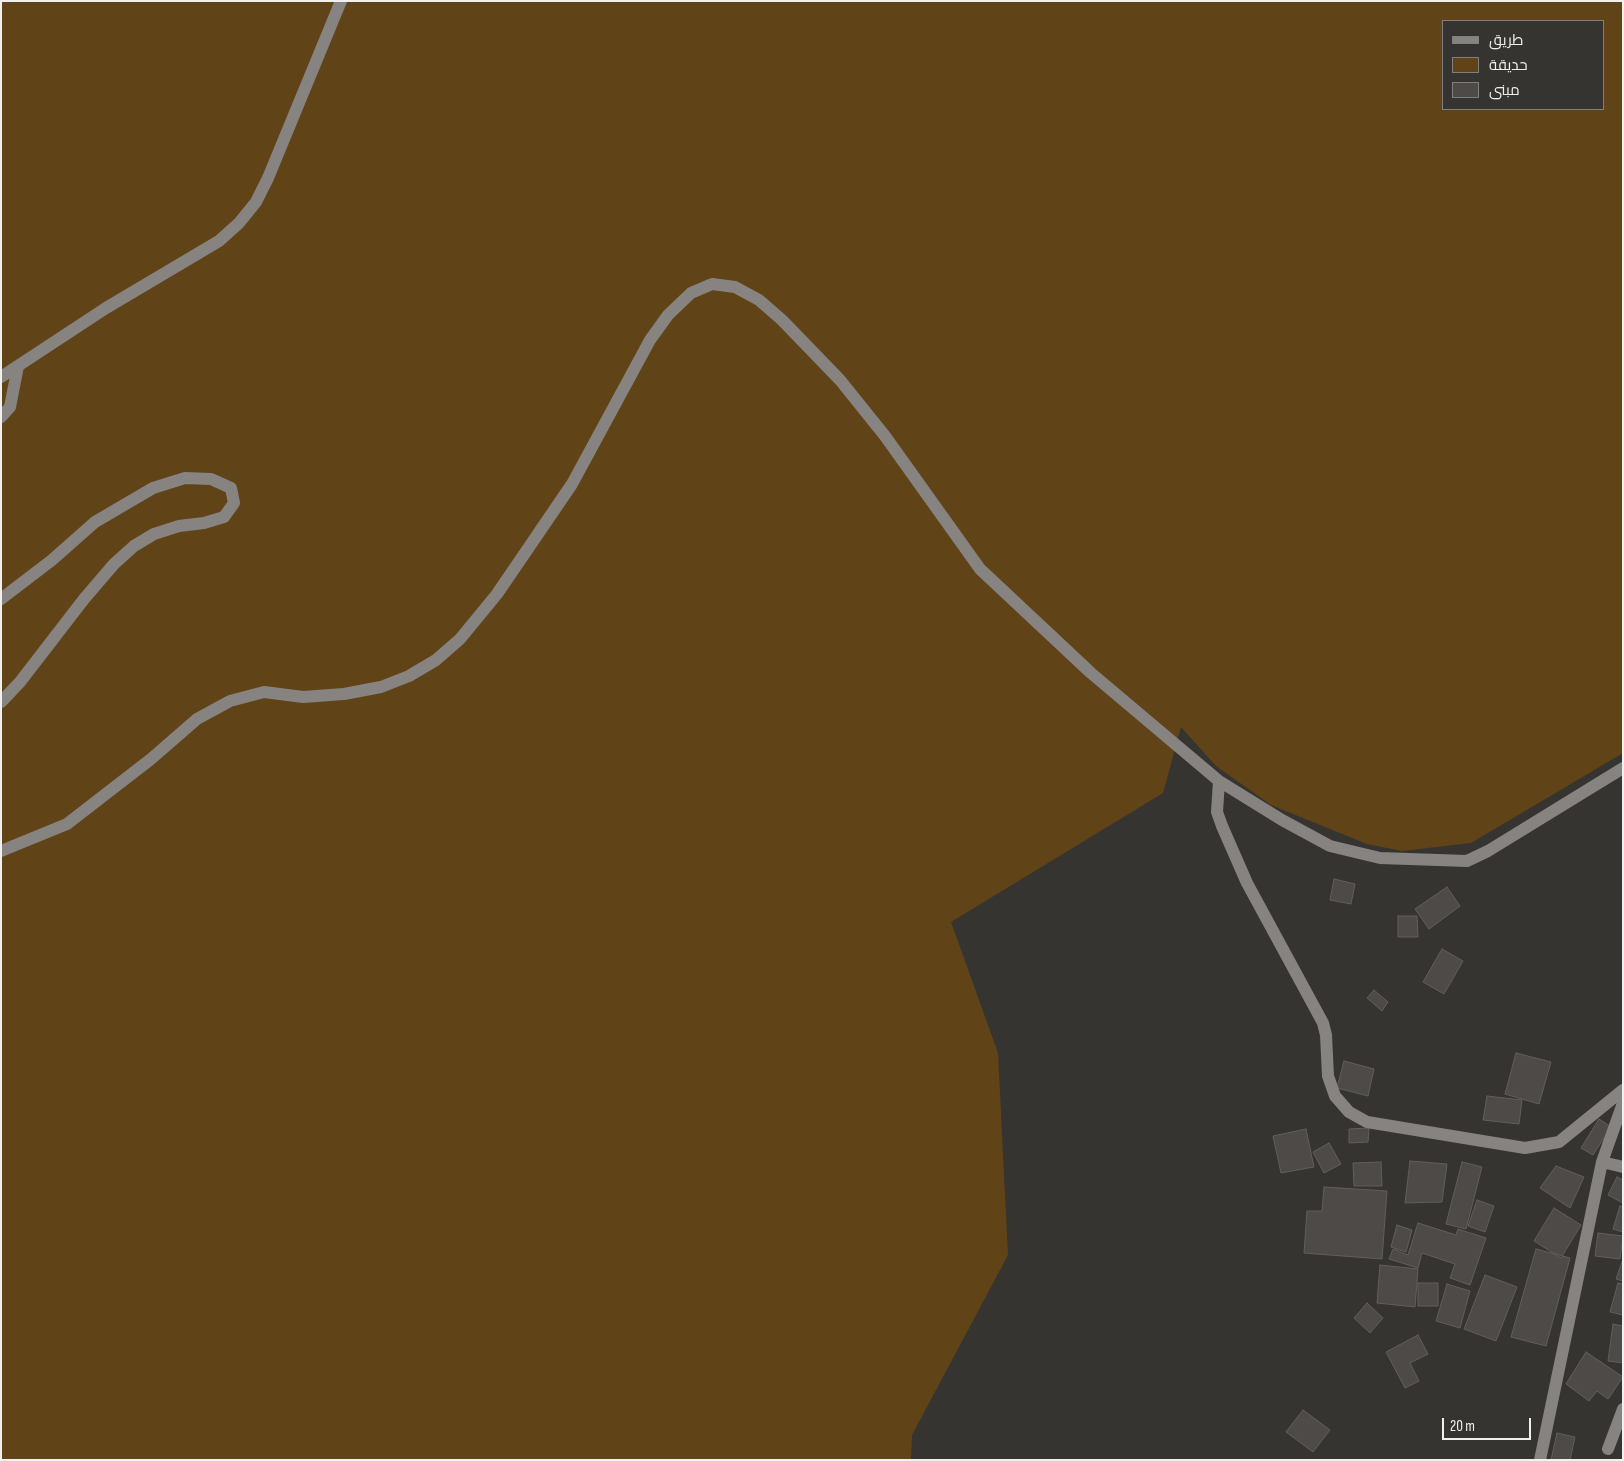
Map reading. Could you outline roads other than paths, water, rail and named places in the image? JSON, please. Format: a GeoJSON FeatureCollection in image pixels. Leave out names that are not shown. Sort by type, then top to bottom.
{"type":"FeatureCollection","features":[{"type":"Feature","properties":{"kind":"street"},"geometry":{"type":"LineString","coordinates":[[1,377],[106,308],[219,241],[239,223],[256,202],[268,178],[341,1]]}},
{"type":"Feature","properties":{"kind":"street"},"geometry":{"type":"LineString","coordinates":[[1,851],[68,824],[144,765],[197,719],[230,701],[264,692],[303,697],[344,694],[381,687],[409,676],[436,660],[460,640],[497,594],[572,484],[650,340],[668,316],[691,293],[712,284],[735,287],[759,300],[782,320],[840,380],[884,436],[980,569],[1091,672],[1219,782],[1330,846],[1380,858],[1467,861],[1488,851],[1623,768]]}},
{"type":"Feature","properties":{"kind":"street"},"geometry":{"type":"LineString","coordinates":[[1,417],[10,407],[18,366]]}},
{"type":"Feature","properties":{"kind":"street"},"geometry":{"type":"LineString","coordinates":[[1,599],[52,560],[95,522],[153,488],[184,478],[211,479],[231,488],[234,502],[224,517],[204,523],[179,526],[154,534],[114,564],[84,599],[20,682],[1,702]]}},
{"type":"Feature","properties":{"kind":"street"},"geometry":{"type":"LineString","coordinates":[[1219,782],[1217,812],[1222,826],[1247,883],[1323,1023],[1326,1035],[1328,1076],[1335,1096],[1349,1112],[1368,1122],[1525,1148],[1559,1142],[1623,1090]]}},
{"type":"Feature","properties":{"kind":"street"},"geometry":{"type":"LineString","coordinates":[[1540,1460],[1602,1162],[1623,1103]]}},
{"type":"Feature","properties":{"kind":"street"},"geometry":{"type":"LineString","coordinates":[[1602,1162],[1623,1167]]}},
{"type":"Feature","properties":{"kind":"street"},"geometry":{"type":"LineString","coordinates":[[1608,1449],[1623,1409]]}}]}
